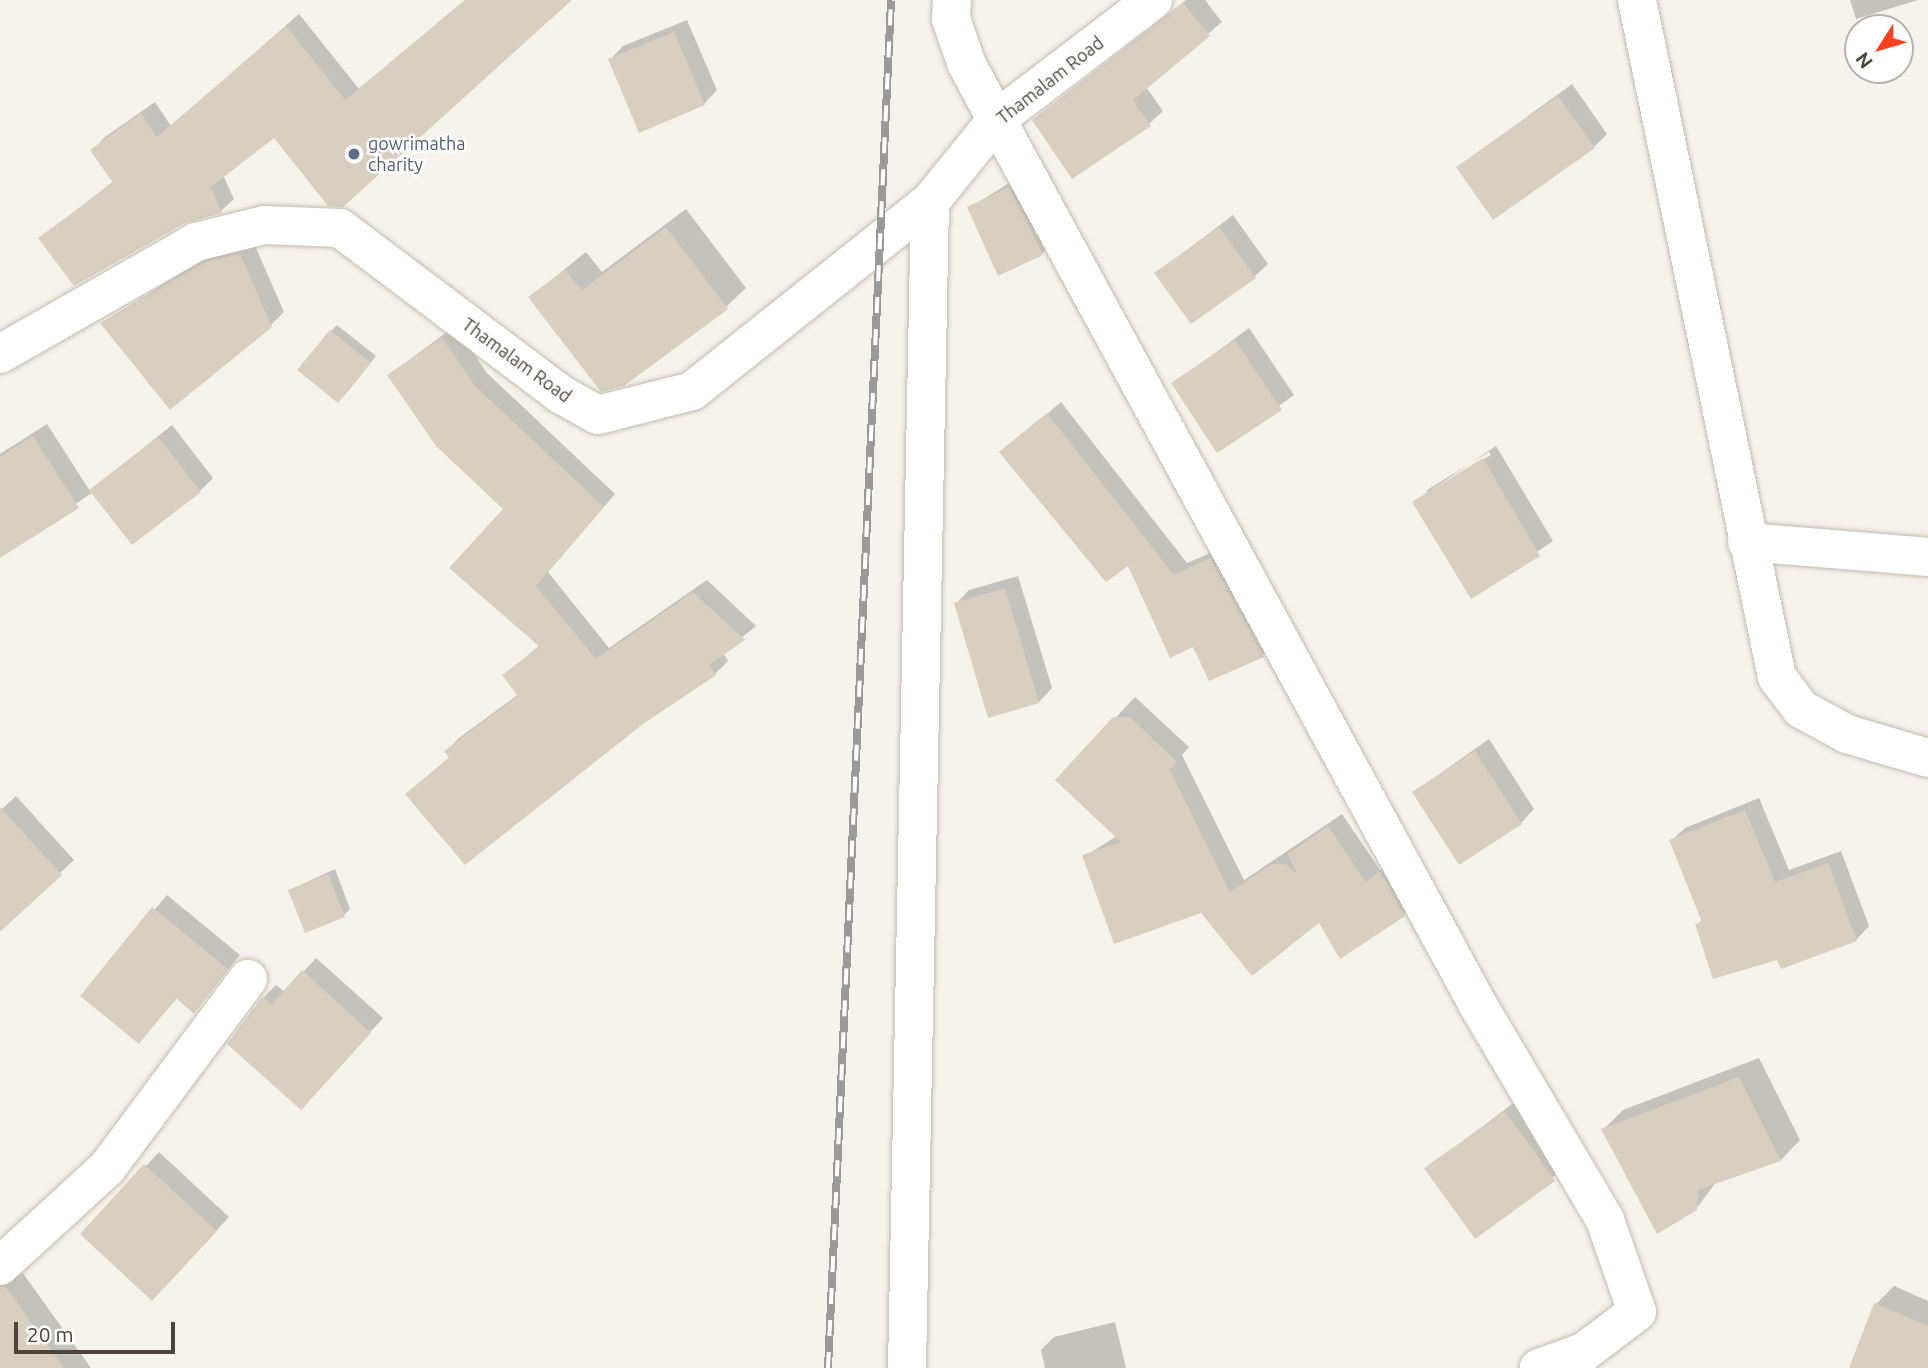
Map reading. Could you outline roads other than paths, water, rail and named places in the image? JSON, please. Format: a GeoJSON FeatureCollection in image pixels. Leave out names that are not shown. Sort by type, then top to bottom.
{"type":"FeatureCollection","features":[{"type":"Feature","properties":{"kind":"street"},"geometry":{"type":"LineString","coordinates":[[952,0],[951,19],[967,65],[1478,1005],[1605,1220],[1637,1312],[1584,1352],[1539,1368]]}},
{"type":"Feature","properties":{"kind":"street","name":"Thamalam Road"},"geometry":{"type":"LineString","coordinates":[[0,354],[196,242],[264,225],[340,228],[560,394],[598,415],[692,391],[930,202],[998,118],[1153,0]]}},
{"type":"Feature","properties":{"kind":"street"},"geometry":{"type":"LineString","coordinates":[[1637,0],[1777,677],[1801,709],[1847,734],[1928,758]]}},
{"type":"Feature","properties":{"kind":"street"},"geometry":{"type":"LineString","coordinates":[[907,1368],[930,202]]}},
{"type":"Feature","properties":{"kind":"street"},"geometry":{"type":"LineString","coordinates":[[1747,542],[1928,557]]}},
{"type":"Feature","properties":{"kind":"street"},"geometry":{"type":"LineString","coordinates":[[0,1266],[107,1168],[248,979]]}},
{"type":"Feature","properties":{"kind":"railway"},"geometry":{"type":"LineString","coordinates":[[828,1368],[891,0]]}},
{"type":"Feature","properties":{"kind":"place","name":"gowrimatha charity"},"geometry":{"type":"Point","coordinates":[354,154]}}]}
